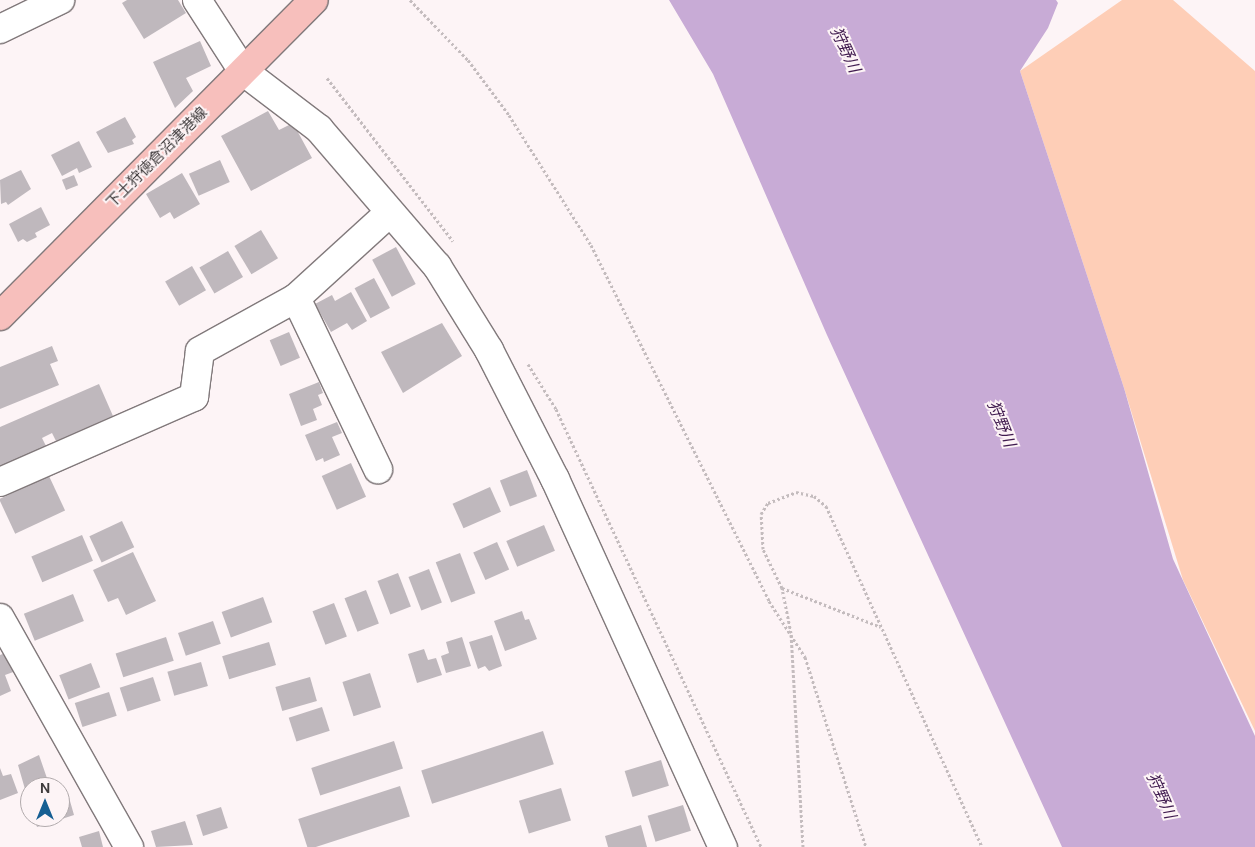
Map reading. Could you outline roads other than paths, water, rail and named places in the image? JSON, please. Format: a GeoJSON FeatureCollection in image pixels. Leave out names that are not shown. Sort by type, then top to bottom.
{"type":"FeatureCollection","features":[{"type":"Feature","properties":{"kind":"main road","name":"下土狩徳倉沼津港線"},"geometry":{"type":"LineString","coordinates":[[0,316],[314,0]]}},
{"type":"Feature","properties":{"kind":"street"},"geometry":{"type":"LineString","coordinates":[[0,29],[60,0]]}},
{"type":"Feature","properties":{"kind":"street"},"geometry":{"type":"LineString","coordinates":[[197,0],[243,71],[319,128],[388,213],[437,266],[489,350],[567,505],[723,847]]}},
{"type":"Feature","properties":{"kind":"street"},"geometry":{"type":"LineString","coordinates":[[0,482],[194,397],[200,351],[296,298],[388,213]]}},
{"type":"Feature","properties":{"kind":"street"},"geometry":{"type":"LineString","coordinates":[[296,298],[378,468]]}},
{"type":"Feature","properties":{"kind":"street"},"geometry":{"type":"LineString","coordinates":[[0,618],[129,847]]}},
{"type":"Feature","properties":{"kind":"water","name":"狩野川"},"geometry":{"type":"Polygon","coordinates":[[[669,0],[1056,0],[1058,3],[1048,28],[1020,71],[1124,388],[1173,559],[1255,736],[1255,847],[1062,847],[827,335],[713,74],[669,0]]]}}]}
